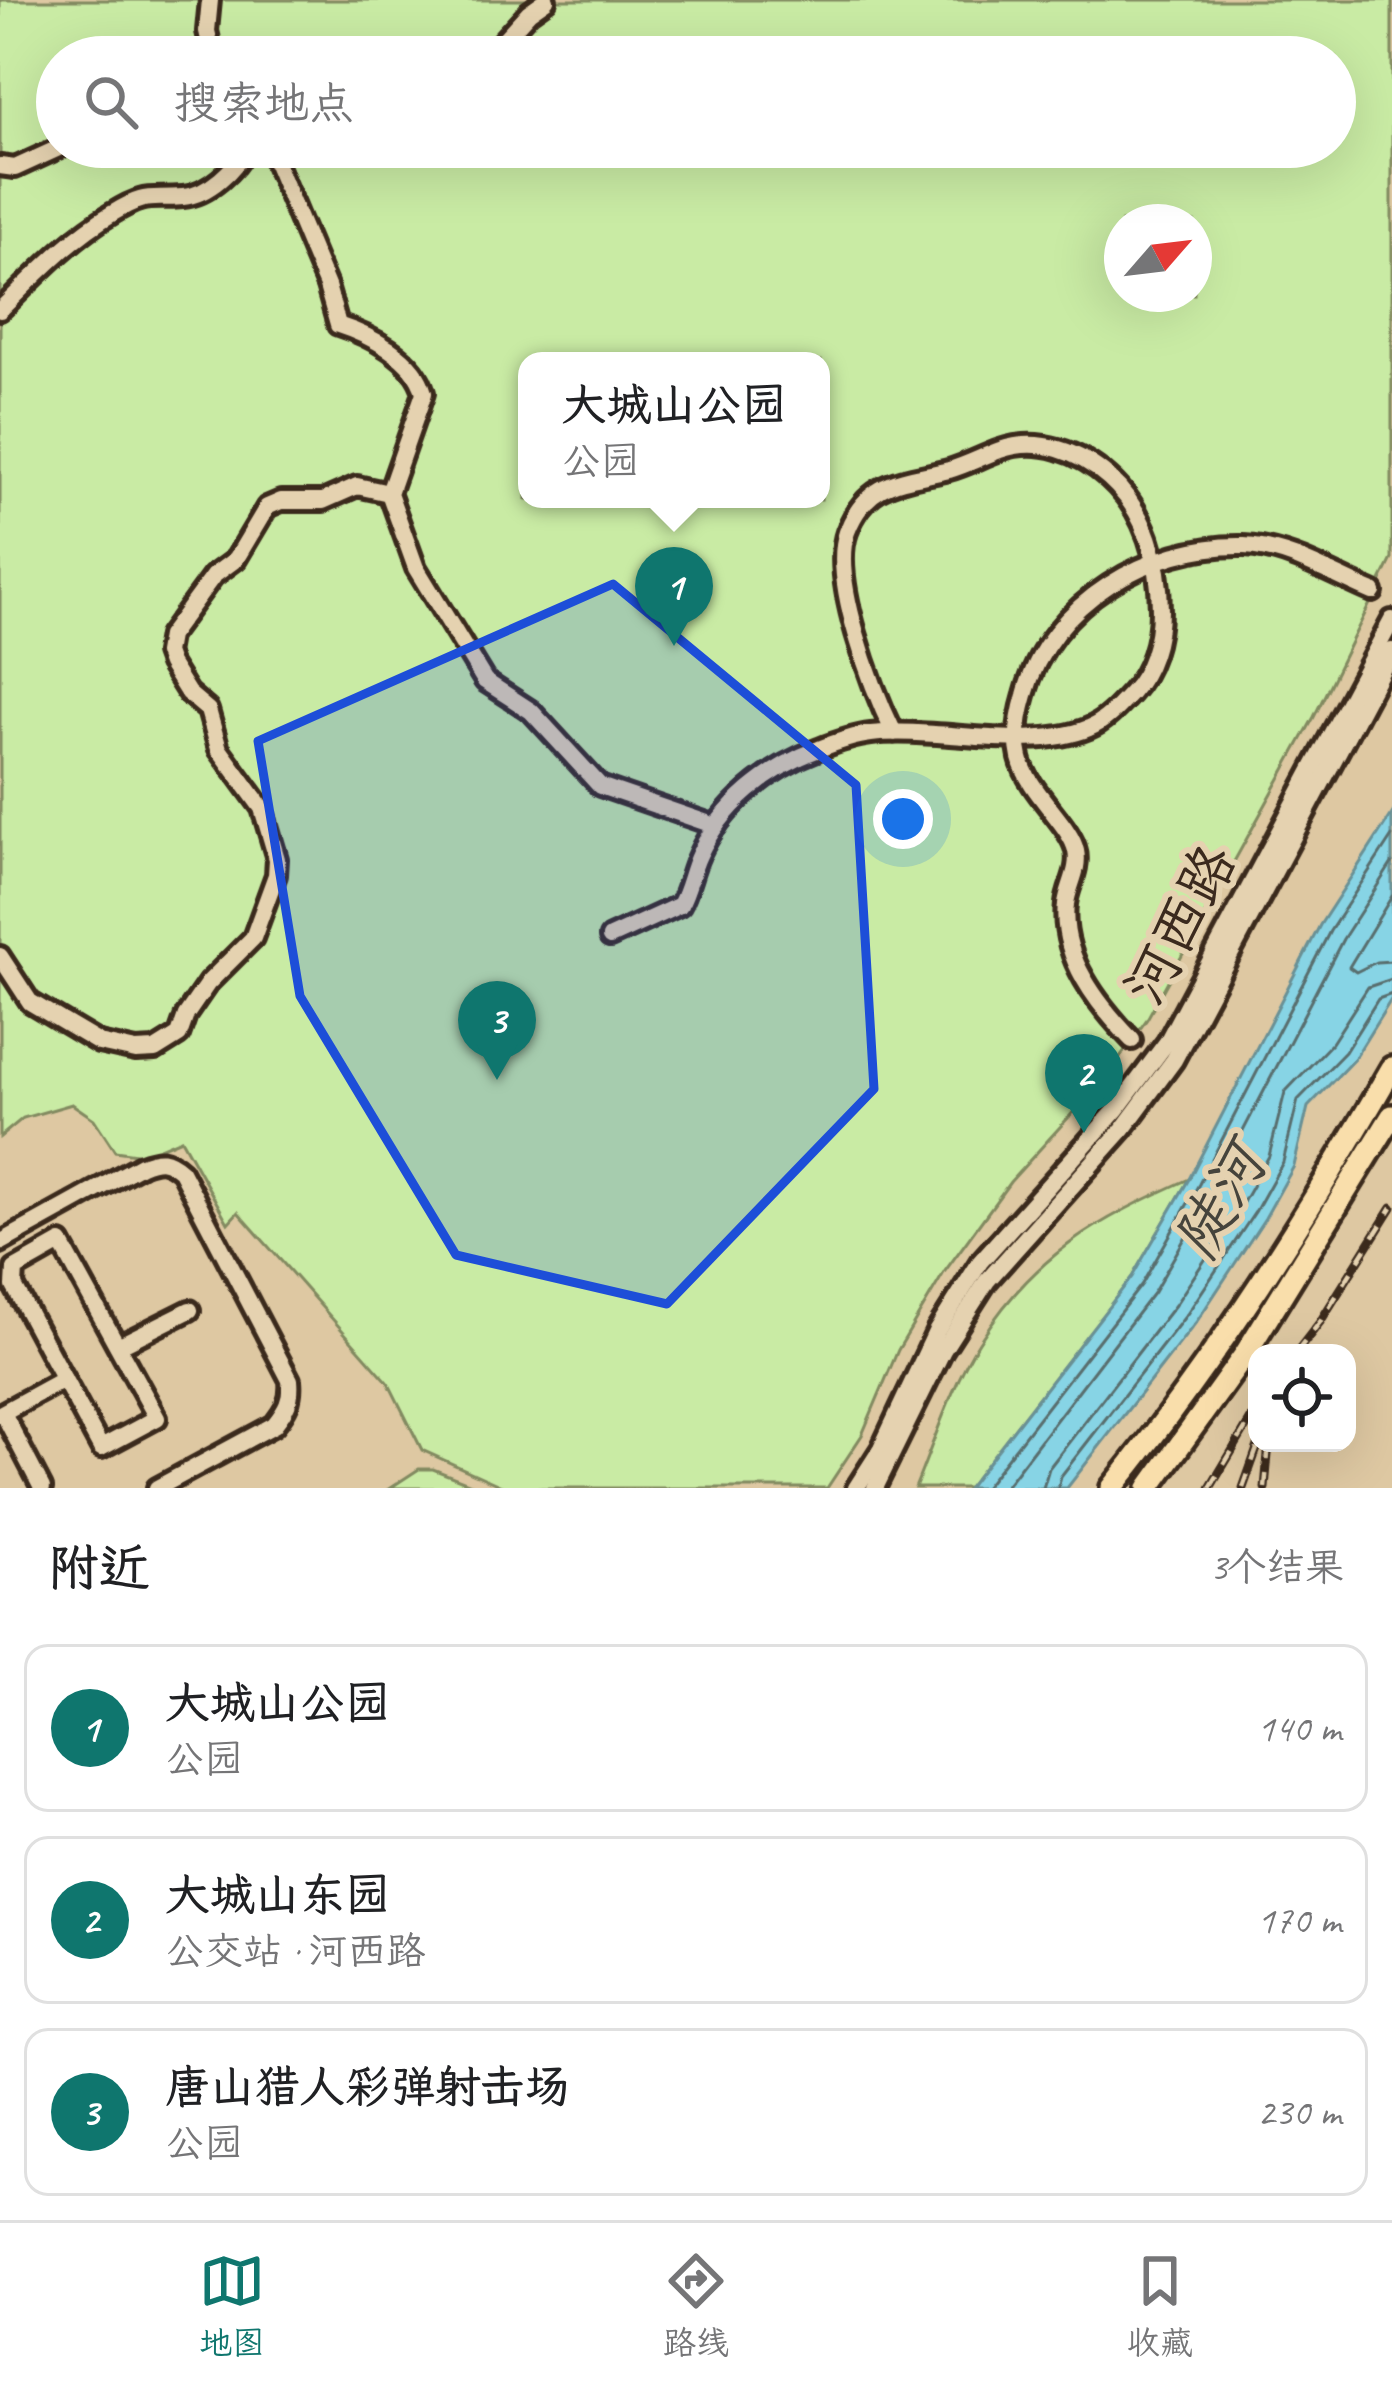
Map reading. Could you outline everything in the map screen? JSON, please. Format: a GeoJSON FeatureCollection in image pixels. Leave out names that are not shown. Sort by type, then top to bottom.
{"type":"FeatureCollection","features":[{"type":"Feature","properties":{"kind":"main road"},"geometry":{"type":"LineString","coordinates":[[1112,1488],[1265,1278],[1392,1068]]}},
{"type":"Feature","properties":{"kind":"main road"},"geometry":{"type":"LineString","coordinates":[[1149,1488],[1244,1356],[1392,1117]]}},
{"type":"Feature","properties":{"kind":"street"},"geometry":{"type":"LineString","coordinates":[[208,36],[209,0]]}},
{"type":"Feature","properties":{"kind":"street"},"geometry":{"type":"LineString","coordinates":[[508,36],[546,0]]}},
{"type":"Feature","properties":{"kind":"street"},"geometry":{"type":"LineString","coordinates":[[0,166],[16,168],[36,159]]}},
{"type":"Feature","properties":{"kind":"street"},"geometry":{"type":"LineString","coordinates":[[0,310],[98,222],[135,200],[161,195],[186,198],[221,180],[230,168]]}},
{"type":"Feature","properties":{"kind":"street"},"geometry":{"type":"LineString","coordinates":[[278,168],[327,286],[338,325],[373,336],[420,378],[424,393],[389,493],[416,568],[485,681],[531,711],[600,786],[716,826]]}},
{"type":"Feature","properties":{"kind":"street"},"geometry":{"type":"LineString","coordinates":[[610,937],[680,905],[697,859],[738,798],[768,774],[818,749],[868,734],[1048,735],[1089,728],[1116,709],[1139,684],[1154,653],[1160,589],[1153,548],[1127,497],[1073,452],[1041,446],[1006,447],[951,469],[887,483],[863,506],[847,533],[848,596],[875,693],[894,733]]}},
{"type":"Feature","properties":{"kind":"street"},"geometry":{"type":"LineString","coordinates":[[0,956],[30,1002],[99,1042],[136,1051],[155,1050],[179,1035],[186,1015],[208,983],[253,938],[278,859],[262,808],[219,748],[208,710],[188,693],[170,664],[166,653],[170,636],[213,576],[236,559],[267,507],[281,501],[323,501],[357,486],[389,493]]}},
{"type":"Feature","properties":{"kind":"street"},"geometry":{"type":"LineString","coordinates":[[1132,1040],[1100,1004],[1076,962],[1065,907],[1077,867],[1076,847],[1046,808],[1020,759],[1018,723],[1028,681],[1053,634],[1119,579],[1161,558],[1201,551],[1244,546],[1290,554],[1373,592]]}},
{"type":"Feature","properties":{"kind":"street","name":"河西路"},"geometry":{"type":"LineString","coordinates":[[856,1488],[881,1449],[936,1331],[980,1262],[1116,1110],[1167,1042],[1392,620]]}},
{"type":"Feature","properties":{"kind":"street","name":"河西路"},"geometry":{"type":"LineString","coordinates":[[874,1488],[943,1350],[987,1281],[1123,1129],[1174,1060],[1392,651]]}},
{"type":"Feature","properties":{"kind":"street"},"geometry":{"type":"LineString","coordinates":[[0,1243],[157,1158],[169,1160],[181,1171],[290,1380],[291,1395],[274,1425],[157,1488]]}},
{"type":"Feature","properties":{"kind":"street"},"geometry":{"type":"LineString","coordinates":[[21,1232],[34,1258]]}},
{"type":"Feature","properties":{"kind":"street"},"geometry":{"type":"LineString","coordinates":[[61,1244],[157,1418],[101,1448],[14,1286],[15,1269],[34,1258],[61,1244]]}},
{"type":"Feature","properties":{"kind":"street"},"geometry":{"type":"LineString","coordinates":[[118,1346],[190,1310]]}},
{"type":"Feature","properties":{"kind":"street"},"geometry":{"type":"LineString","coordinates":[[42,1488],[2,1413],[64,1379]]}},
{"type":"Feature","properties":{"kind":"highlighted area"},"geometry":{"type":"Polygon","coordinates":[[[613,584],[856,785],[874,1089],[667,1304],[456,1255],[300,996],[258,741],[613,584]]]}},
{"type":"Feature","properties":{"kind":"green space"},"geometry":{"type":"Polygon","coordinates":[[[0,0],[1392,0],[1392,559],[1314,717],[1147,1019],[1108,1074],[1010,1182],[945,1271],[898,1350],[862,1435],[827,1488],[506,1488],[422,1450],[388,1382],[238,1212],[228,1223],[181,1139],[143,1155],[115,1151],[94,1119],[72,1104],[23,1118],[0,1137],[0,0]]]}},
{"type":"Feature","properties":{"kind":"green space"},"geometry":{"type":"Polygon","coordinates":[[[1189,1179],[1132,1277],[968,1488],[915,1488],[969,1358],[1022,1286],[1070,1243],[1189,1179]]]}},
{"type":"Feature","properties":{"kind":"green space"},"geometry":{"type":"Polygon","coordinates":[[[419,1469],[433,1469],[481,1488],[390,1488],[419,1469]]]}},
{"type":"Feature","properties":{"kind":"water","name":"陡河"},"geometry":{"type":"Polygon","coordinates":[[[1392,814],[1392,998],[1354,1059],[1308,1107],[1294,1166],[1265,1218],[1197,1321],[1067,1488],[968,1488],[1132,1277],[1189,1179],[1320,925],[1392,814]]]}},
{"type":"Feature","properties":{"kind":"railway"},"geometry":{"type":"LineString","coordinates":[[1303,1344],[1392,1207]]}},
{"type":"Feature","properties":{"kind":"railway"},"geometry":{"type":"LineString","coordinates":[[1210,1488],[1248,1424]]}},
{"type":"Feature","properties":{"kind":"railway"},"geometry":{"type":"LineString","coordinates":[[1243,1488],[1256,1452]]}},
{"type":"Feature","properties":{"kind":"railway"},"geometry":{"type":"LineString","coordinates":[[1265,1488],[1268,1452]]}},
{"type":"Feature","properties":{"kind":"place","name":"大城山公园"},"geometry":{"type":"Point","coordinates":[674,646]}},
{"type":"Feature","properties":{"kind":"place","name":"唐山猎人彩弹射击场"},"geometry":{"type":"Point","coordinates":[497,1080]}},
{"type":"Feature","properties":{"kind":"place","name":"大城山东园"},"geometry":{"type":"Point","coordinates":[1084,1133]}}]}
